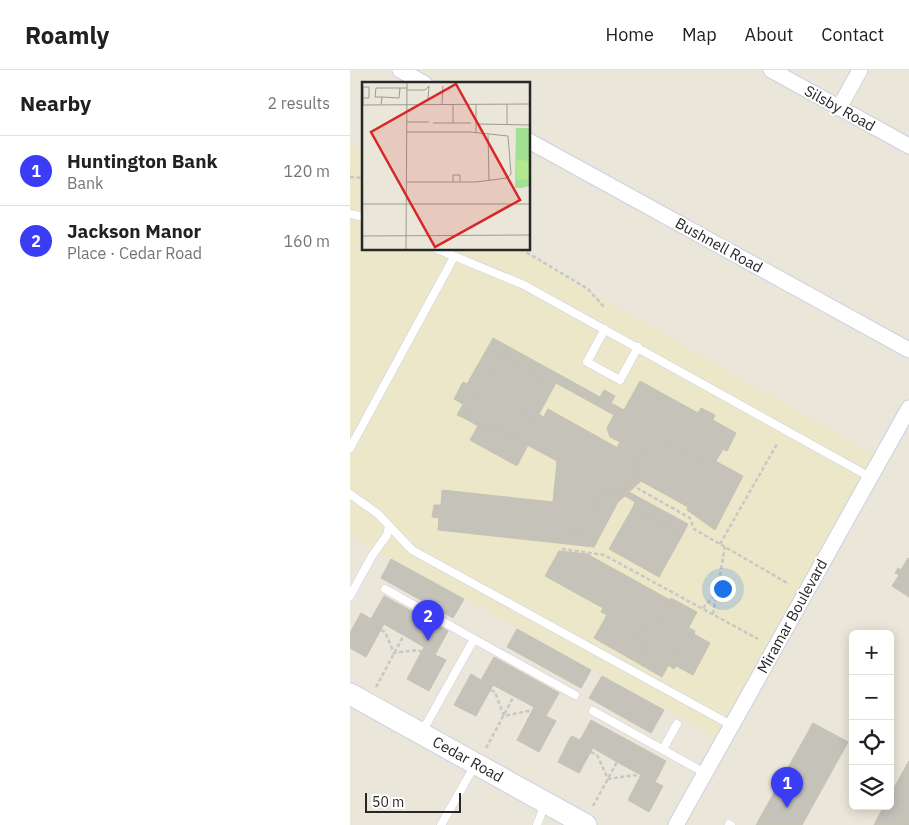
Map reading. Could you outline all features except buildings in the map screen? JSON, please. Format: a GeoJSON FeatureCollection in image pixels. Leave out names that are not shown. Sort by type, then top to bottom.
{"type":"FeatureCollection","features":[{"type":"Feature","properties":{"kind":"main road","name":"Cedar Road"},"geometry":{"type":"LineString","coordinates":[[350,694],[421,733],[481,756],[546,803],[590,816]]}},
{"type":"Feature","properties":{"kind":"street"},"geometry":{"type":"LineString","coordinates":[[400,70],[421,82]]}},
{"type":"Feature","properties":{"kind":"street","name":"Silsby Road"},"geometry":{"type":"LineString","coordinates":[[771,70],[909,146]]}},
{"type":"Feature","properties":{"kind":"street"},"geometry":{"type":"LineString","coordinates":[[839,108],[860,70]]}},
{"type":"Feature","properties":{"kind":"street","name":"Bushnell Road"},"geometry":{"type":"LineString","coordinates":[[530,142],[909,350]]}},
{"type":"Feature","properties":{"kind":"street","name":"Miramar Boulevard"},"geometry":{"type":"LineString","coordinates":[[676,825],[909,408]]}},
{"type":"Feature","properties":{"kind":"lane"},"geometry":{"type":"LineString","coordinates":[[439,250],[524,285],[870,477]]}},
{"type":"Feature","properties":{"kind":"lane"},"geometry":{"type":"LineString","coordinates":[[350,448],[454,257]]}},
{"type":"Feature","properties":{"kind":"lane"},"geometry":{"type":"LineString","coordinates":[[605,329],[587,362],[620,380],[638,347]]}},
{"type":"Feature","properties":{"kind":"lane"},"geometry":{"type":"LineString","coordinates":[[350,494],[369,506],[412,550],[731,725]]}},
{"type":"Feature","properties":{"kind":"lane"},"geometry":{"type":"LineString","coordinates":[[350,596],[372,556],[387,535],[389,526]]}},
{"type":"Feature","properties":{"kind":"lane"},"geometry":{"type":"LineString","coordinates":[[384,589],[575,695]]}},
{"type":"Feature","properties":{"kind":"lane"},"geometry":{"type":"LineString","coordinates":[[421,733],[474,639]]}},
{"type":"Feature","properties":{"kind":"lane"},"geometry":{"type":"LineString","coordinates":[[593,711],[705,773]]}},
{"type":"Feature","properties":{"kind":"lane"},"geometry":{"type":"LineString","coordinates":[[663,749],[677,724]]}},
{"type":"Feature","properties":{"kind":"lane"},"geometry":{"type":"LineString","coordinates":[[441,825],[481,756]]}},
{"type":"Feature","properties":{"kind":"lane"},"geometry":{"type":"LineString","coordinates":[[536,824],[546,803]]}},
{"type":"Feature","properties":{"kind":"path"},"geometry":{"type":"LineString","coordinates":[[523,250],[588,288],[605,308]]}},
{"type":"Feature","properties":{"kind":"path"},"geometry":{"type":"LineString","coordinates":[[720,544],[776,444]]}},
{"type":"Feature","properties":{"kind":"path"},"geometry":{"type":"LineString","coordinates":[[637,488],[690,518],[694,529],[789,584]]}},
{"type":"Feature","properties":{"kind":"path"},"geometry":{"type":"LineString","coordinates":[[713,614],[725,547]]}},
{"type":"Feature","properties":{"kind":"path"},"geometry":{"type":"LineString","coordinates":[[562,549],[604,555],[758,639]]}},
{"type":"Feature","properties":{"kind":"path"},"geometry":{"type":"LineString","coordinates":[[703,608],[717,593]]}},
{"type":"Feature","properties":{"kind":"path"},"geometry":{"type":"LineString","coordinates":[[380,630],[385,632],[394,653]]}},
{"type":"Feature","properties":{"kind":"path"},"geometry":{"type":"LineString","coordinates":[[376,687],[404,636]]}},
{"type":"Feature","properties":{"kind":"path"},"geometry":{"type":"LineString","coordinates":[[394,653],[418,650],[422,652]]}},
{"type":"Feature","properties":{"kind":"path"},"geometry":{"type":"LineString","coordinates":[[490,690],[495,692],[504,716]]}},
{"type":"Feature","properties":{"kind":"path"},"geometry":{"type":"LineString","coordinates":[[481,756],[514,696]]}},
{"type":"Feature","properties":{"kind":"path"},"geometry":{"type":"LineString","coordinates":[[504,716],[528,711],[532,712]]}},
{"type":"Feature","properties":{"kind":"path"},"geometry":{"type":"LineString","coordinates":[[591,752],[597,755],[608,778]]}},
{"type":"Feature","properties":{"kind":"path"},"geometry":{"type":"LineString","coordinates":[[590,816],[617,762]]}},
{"type":"Feature","properties":{"kind":"path"},"geometry":{"type":"LineString","coordinates":[[608,778],[635,775],[640,778]]}},
{"type":"Feature","properties":{"kind":"shaded area"},"geometry":{"type":"Polygon","coordinates":[[[350,144],[362,152],[362,250],[523,250],[598,296],[881,459],[723,741],[350,536],[350,144]]]}},
{"type":"Feature","properties":{"kind":"place","name":"Jackson Manor"},"geometry":{"type":"Point","coordinates":[428,641]}},
{"type":"Feature","properties":{"kind":"place","name":"Huntington Bank"},"geometry":{"type":"Point","coordinates":[787,808]}}]}
